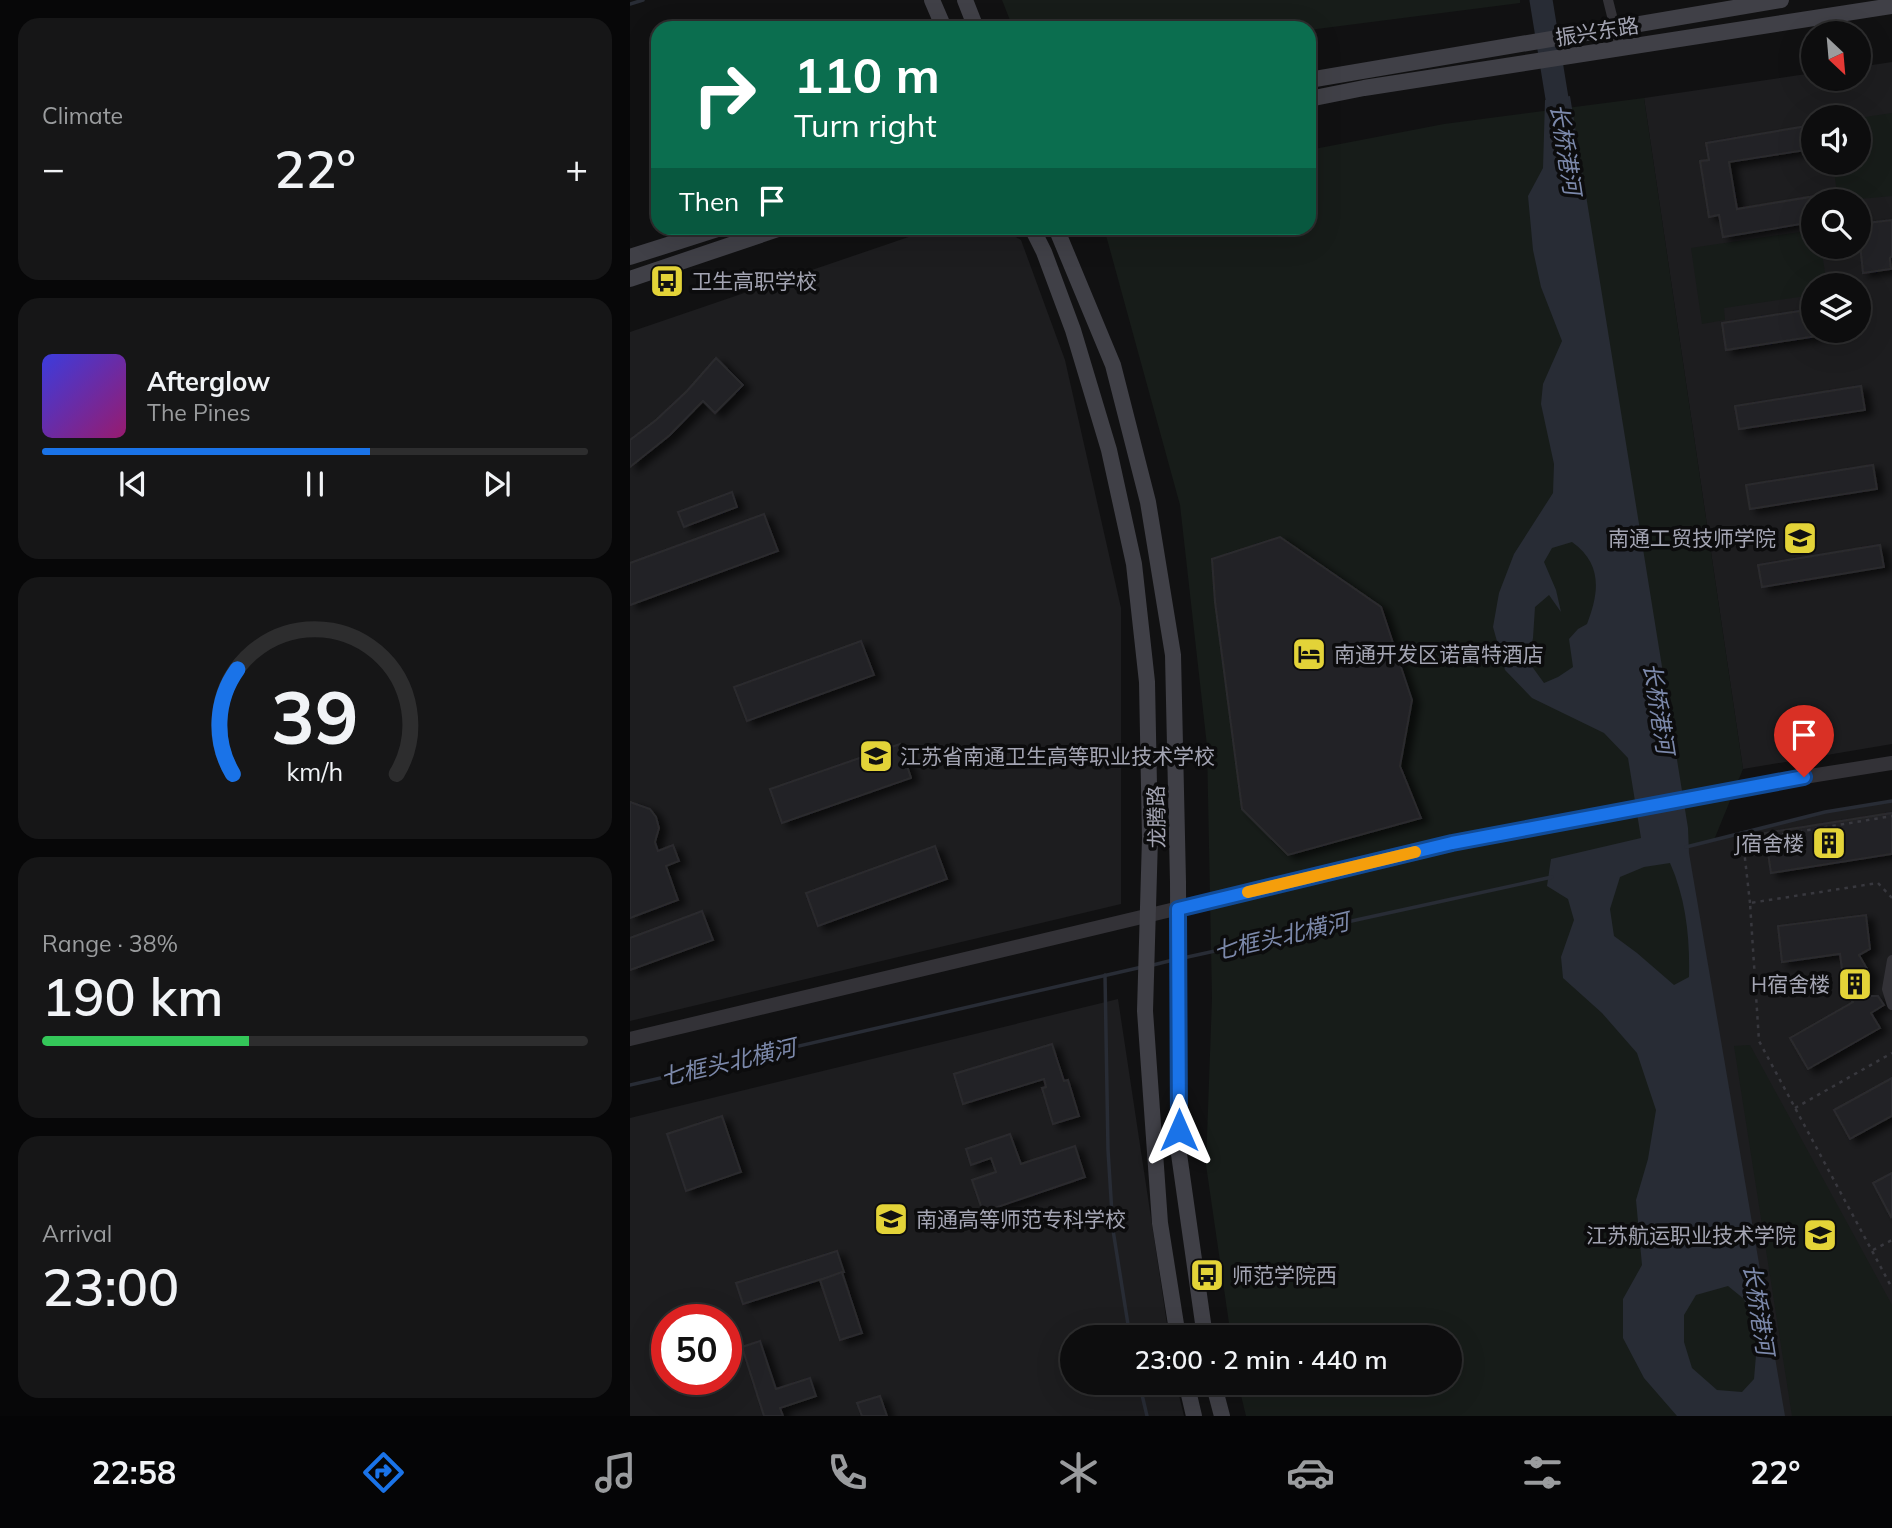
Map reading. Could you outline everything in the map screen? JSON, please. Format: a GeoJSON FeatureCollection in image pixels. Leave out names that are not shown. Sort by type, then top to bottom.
{"type":"FeatureCollection","features":[{"type":"Feature","properties":{"kind":"main road"},"geometry":{"type":"LineString","coordinates":[[932,0],[941,21]]}},
{"type":"Feature","properties":{"kind":"main road"},"geometry":{"type":"LineString","coordinates":[[965,0],[973,21]]}},
{"type":"Feature","properties":{"kind":"main road","name":"振兴东路"},"geometry":{"type":"LineString","coordinates":[[1316,79],[1781,0]]}},
{"type":"Feature","properties":{"kind":"main road","name":"振兴东路"},"geometry":{"type":"LineString","coordinates":[[1316,98],[1892,6]]}},
{"type":"Feature","properties":{"kind":"main road"},"geometry":{"type":"LineString","coordinates":[[630,257],[699,235]]}},
{"type":"Feature","properties":{"kind":"main road"},"geometry":{"type":"LineString","coordinates":[[630,279],[760,235]]}},
{"type":"Feature","properties":{"kind":"main road","name":"龙腾路"},"geometry":{"type":"LineString","coordinates":[[1036,235],[1073,330],[1109,450],[1133,564],[1147,682],[1150,838],[1145,1011],[1160,1223],[1176,1325]]}},
{"type":"Feature","properties":{"kind":"main road","name":"龙腾路"},"geometry":{"type":"LineString","coordinates":[[1059,235],[1113,365],[1148,502],[1173,655],[1179,1154],[1203,1325]]}},
{"type":"Feature","properties":{"kind":"main road"},"geometry":{"type":"LineString","coordinates":[[1189,1395],[1194,1416]]}},
{"type":"Feature","properties":{"kind":"main road"},"geometry":{"type":"LineString","coordinates":[[1216,1395],[1222,1416]]}},
{"type":"Feature","properties":{"kind":"street"},"geometry":{"type":"LineString","coordinates":[[1608,0],[1620,48]]}},
{"type":"Feature","properties":{"kind":"street"},"geometry":{"type":"LineString","coordinates":[[630,1039],[1452,843],[1892,763]]}},
{"type":"Feature","properties":{"kind":"street"},"geometry":{"type":"LineString","coordinates":[[1892,960],[1888,989],[1892,1005]]}},
{"type":"Feature","properties":{"kind":"path"},"geometry":{"type":"LineString","coordinates":[[1892,816],[1743,841],[1759,1041],[1892,1288]]}},
{"type":"Feature","properties":{"kind":"path"},"geometry":{"type":"LineString","coordinates":[[1750,903],[1878,883],[1892,898]]}},
{"type":"Feature","properties":{"kind":"path"},"geometry":{"type":"LineString","coordinates":[[1796,1108],[1892,1054]]}},
{"type":"Feature","properties":{"kind":"path"},"geometry":{"type":"LineString","coordinates":[[1872,1251],[1892,1240]]}},
{"type":"Feature","properties":{"kind":"shaded area"},"geometry":{"type":"Polygon","coordinates":[[[1002,0],[1520,0],[1520,3],[1316,29],[1316,21],[1010,21],[1002,0]]]}},
{"type":"Feature","properties":{"kind":"shaded area","name":"南通工贸技师学院"},"geometry":{"type":"Polygon","coordinates":[[[1892,62],[1892,744],[1743,769],[1644,98],[1801,75],[1801,91],[1871,91],[1871,65],[1892,62]]]}},
{"type":"Feature","properties":{"kind":"shaded area"},"geometry":{"type":"Polygon","coordinates":[[[1644,98],[1743,769],[1714,840],[1684,847],[1777,1416],[1246,1416],[1241,1395],[1462,1395],[1462,1325],[1229,1325],[1206,1165],[1212,998],[1207,746],[1180,505],[1106,235],[1316,235],[1316,149],[1444,124],[1644,98]]]}},
{"type":"Feature","properties":{"kind":"shaded area"},"geometry":{"type":"Polygon","coordinates":[[[1892,113],[1892,196],[1871,198],[1871,189],[1836,189],[1835,175],[1871,175],[1871,116],[1892,113]]]}},
{"type":"Feature","properties":{"kind":"shaded area"},"geometry":{"type":"Polygon","coordinates":[[[1801,232],[1801,259],[1823,259],[1825,273],[1801,273],[1801,297],[1724,308],[1725,320],[1702,324],[1691,248],[1801,232]]]}},
{"type":"Feature","properties":{"kind":"shaded area","name":"江苏省南通卫生高等职业技术学校"},"geometry":{"type":"Polygon","coordinates":[[[914,235],[1012,235],[1021,240],[1065,360],[1121,608],[1121,904],[630,1021],[630,332],[914,235]]]}},
{"type":"Feature","properties":{"kind":"shaded area","name":"江苏航运职业技术学院"},"geometry":{"type":"Polygon","coordinates":[[[1892,801],[1892,1416],[1777,1416],[1684,847],[1825,812],[1892,801]]]}},
{"type":"Feature","properties":{"kind":"shaded area","name":"南通高等师范专科学校"},"geometry":{"type":"Polygon","coordinates":[[[1118,999],[1167,1325],[1060,1325],[1060,1395],[1179,1395],[1184,1416],[630,1416],[630,1118],[1118,999]]]}},
{"type":"Feature","properties":{"kind":"shaded area"},"geometry":{"type":"Polygon","coordinates":[[[1750,1045],[1892,1305],[1892,1416],[1792,1416],[1734,1046],[1750,1045]]]}},
{"type":"Feature","properties":{"kind":"water"},"geometry":{"type":"Polygon","coordinates":[[[1570,96],[1688,828],[1689,853],[1785,1416],[1677,1416],[1644,1378],[1623,1338],[1623,1299],[1642,1265],[1636,1200],[1648,1159],[1656,1110],[1637,1053],[1602,1013],[1563,978],[1561,957],[1574,920],[1568,899],[1547,886],[1551,859],[1641,838],[1628,758],[1604,733],[1532,698],[1505,670],[1493,627],[1499,593],[1514,554],[1553,493],[1554,464],[1541,404],[1543,384],[1562,341],[1541,287],[1533,250],[1528,196],[1543,168],[1545,100],[1570,96]],[[1572,542],[1552,548],[1544,562],[1556,590],[1561,612],[1549,595],[1535,607],[1528,661],[1544,683],[1573,667],[1569,639],[1587,624],[1594,601],[1594,569],[1572,542]],[[1670,863],[1644,867],[1620,877],[1610,909],[1614,936],[1674,985],[1689,977],[1688,933],[1680,891],[1670,863]],[[1728,1286],[1696,1295],[1684,1315],[1684,1342],[1692,1368],[1717,1390],[1742,1392],[1754,1379],[1757,1343],[1744,1299],[1728,1286]]]}},
{"type":"Feature","properties":{"kind":"building"},"geometry":{"type":"Polygon","coordinates":[[[1801,127],[1801,151],[1729,162],[1737,209],[1801,198],[1801,224],[1723,237],[1719,215],[1709,217],[1700,161],[1709,160],[1706,143],[1801,127]]]}},
{"type":"Feature","properties":{"kind":"building"},"geometry":{"type":"Polygon","coordinates":[[[1892,220],[1891,269],[1863,273],[1862,259],[1871,259],[1871,222],[1892,220]]]}},
{"type":"Feature","properties":{"kind":"building"},"geometry":{"type":"Polygon","coordinates":[[[1801,311],[1801,339],[1726,350],[1722,323],[1801,311]]]}},
{"type":"Feature","properties":{"kind":"building"},"geometry":{"type":"Polygon","coordinates":[[[716,358],[743,385],[715,413],[703,401],[670,435],[630,467],[630,440],[687,391],[716,358]]]}},
{"type":"Feature","properties":{"kind":"building"},"geometry":{"type":"Polygon","coordinates":[[[1861,386],[1865,410],[1739,429],[1735,406],[1861,386]]]}},
{"type":"Feature","properties":{"kind":"building"},"geometry":{"type":"Polygon","coordinates":[[[1873,465],[1877,489],[1750,509],[1746,485],[1873,465]]]}},
{"type":"Feature","properties":{"kind":"building"},"geometry":{"type":"Polygon","coordinates":[[[732,492],[737,507],[684,527],[678,512],[732,492]]]}},
{"type":"Feature","properties":{"kind":"building"},"geometry":{"type":"Polygon","coordinates":[[[764,514],[778,551],[630,605],[630,563],[764,514]]]}},
{"type":"Feature","properties":{"kind":"building","name":"南通开发区诺富特酒店"},"geometry":{"type":"Polygon","coordinates":[[[1280,537],[1381,607],[1412,700],[1400,766],[1421,818],[1288,855],[1242,809],[1215,602],[1212,559],[1280,537]]]}},
{"type":"Feature","properties":{"kind":"building"},"geometry":{"type":"Polygon","coordinates":[[[1880,545],[1884,567],[1762,587],[1758,565],[1880,545]]]}},
{"type":"Feature","properties":{"kind":"building"},"geometry":{"type":"Polygon","coordinates":[[[861,641],[874,675],[747,721],[734,687],[861,641]]]}},
{"type":"Feature","properties":{"kind":"building"},"geometry":{"type":"Polygon","coordinates":[[[900,744],[911,778],[782,823],[770,789],[900,744]]]}},
{"type":"Feature","properties":{"kind":"building"},"geometry":{"type":"Polygon","coordinates":[[[630,802],[650,809],[659,828],[655,842],[658,851],[673,845],[679,861],[666,866],[678,900],[630,918],[630,802]]]}},
{"type":"Feature","properties":{"kind":"building","name":"J宿舍楼"},"geometry":{"type":"Polygon","coordinates":[[[1892,813],[1892,854],[1771,873],[1765,833],[1892,813]]]}},
{"type":"Feature","properties":{"kind":"building"},"geometry":{"type":"Polygon","coordinates":[[[935,846],[947,879],[818,926],[806,893],[935,846]]]}},
{"type":"Feature","properties":{"kind":"building"},"geometry":{"type":"Polygon","coordinates":[[[702,911],[713,940],[630,970],[630,938],[702,911]]]}},
{"type":"Feature","properties":{"kind":"building","name":"H宿舍楼"},"geometry":{"type":"Polygon","coordinates":[[[1866,915],[1870,949],[1859,955],[1870,974],[1864,996],[1878,996],[1884,1005],[1871,1013],[1880,1028],[1808,1069],[1790,1038],[1853,1002],[1845,993],[1840,954],[1782,962],[1778,926],[1866,915]]]}},
{"type":"Feature","properties":{"kind":"building"},"geometry":{"type":"Polygon","coordinates":[[[1052,1044],[1064,1081],[1068,1080],[1079,1116],[1053,1124],[1042,1088],[1046,1087],[1044,1079],[963,1104],[954,1074],[1052,1044]]]}},
{"type":"Feature","properties":{"kind":"building"},"geometry":{"type":"Polygon","coordinates":[[[1892,1078],[1892,1116],[1850,1139],[1834,1110],[1892,1078]]]}},
{"type":"Feature","properties":{"kind":"building"},"geometry":{"type":"Polygon","coordinates":[[[722,1116],[741,1172],[686,1191],[667,1134],[722,1116]]]}},
{"type":"Feature","properties":{"kind":"building"},"geometry":{"type":"Polygon","coordinates":[[[1010,1134],[1021,1164],[1075,1146],[1085,1177],[983,1212],[972,1180],[996,1172],[991,1158],[971,1165],[966,1149],[1010,1134]]]}},
{"type":"Feature","properties":{"kind":"building"},"geometry":{"type":"Polygon","coordinates":[[[1892,1173],[1892,1216],[1891,1217],[1873,1183],[1892,1173]]]}},
{"type":"Feature","properties":{"kind":"building"},"geometry":{"type":"Polygon","coordinates":[[[837,1251],[844,1272],[743,1304],[736,1283],[837,1251]]]}},
{"type":"Feature","properties":{"kind":"building"},"geometry":{"type":"Polygon","coordinates":[[[842,1272],[862,1333],[840,1340],[820,1280],[842,1272]]]}},
{"type":"Feature","properties":{"kind":"building"},"geometry":{"type":"Polygon","coordinates":[[[760,1341],[776,1389],[810,1378],[816,1396],[780,1408],[783,1416],[764,1416],[742,1347],[760,1341]]]}},
{"type":"Feature","properties":{"kind":"building"},"geometry":{"type":"Polygon","coordinates":[[[880,1396],[887,1416],[862,1416],[857,1403],[880,1396]]]}},
{"type":"Feature","properties":{"kind":"waterway"},"geometry":{"type":"LineString","coordinates":[[630,4],[643,0]]}},
{"type":"Feature","properties":{"kind":"waterway","name":"长桥港河"},"geometry":{"type":"LineString","coordinates":[[1541,0],[1562,129]]}},
{"type":"Feature","properties":{"kind":"waterway","name":"七框头北横河"},"geometry":{"type":"LineString","coordinates":[[1686,847],[1825,812],[1892,801]]}},
{"type":"Feature","properties":{"kind":"waterway","name":"七框头北横河"},"geometry":{"type":"LineString","coordinates":[[1183,958],[1552,877]]}},
{"type":"Feature","properties":{"kind":"waterway","name":"七框头北横河"},"geometry":{"type":"LineString","coordinates":[[1153,965],[1173,960]]}},
{"type":"Feature","properties":{"kind":"waterway","name":"七框头北横河"},"geometry":{"type":"LineString","coordinates":[[630,1085],[1142,967]]}},
{"type":"Feature","properties":{"kind":"waterway"},"geometry":{"type":"LineString","coordinates":[[1105,975],[1108,1150],[1113,1230],[1128,1325]]}},
{"type":"Feature","properties":{"kind":"waterway"},"geometry":{"type":"LineString","coordinates":[[1142,1395],[1147,1416]]}},
{"type":"Feature","properties":{"kind":"slow traffic"},"geometry":{"type":"LineString","coordinates":[[1248,892],[1415,852]]}},
{"type":"Feature","properties":{"kind":"place","name":"卫生高职学校"},"geometry":{"type":"Point","coordinates":[667,281]}},
{"type":"Feature","properties":{"kind":"place","name":"南通工贸技师学院"},"geometry":{"type":"Point","coordinates":[1800,538]}},
{"type":"Feature","properties":{"kind":"place","name":"南通开发区诺富特酒店"},"geometry":{"type":"Point","coordinates":[1309,654]}},
{"type":"Feature","properties":{"kind":"place","name":"江苏省南通卫生高等职业技术学校"},"geometry":{"type":"Point","coordinates":[876,756]}},
{"type":"Feature","properties":{"kind":"place","name":"J宿舍楼"},"geometry":{"type":"Point","coordinates":[1829,843]}},
{"type":"Feature","properties":{"kind":"place","name":"H宿舍楼"},"geometry":{"type":"Point","coordinates":[1855,984]}},
{"type":"Feature","properties":{"kind":"place","name":"南通高等师范专科学校"},"geometry":{"type":"Point","coordinates":[891,1219]}},
{"type":"Feature","properties":{"kind":"place","name":"江苏航运职业技术学院"},"geometry":{"type":"Point","coordinates":[1820,1235]}},
{"type":"Feature","properties":{"kind":"place","name":"师范学院西"},"geometry":{"type":"Point","coordinates":[1207,1275]}},
{"type":"Feature","properties":{"kind":"route"},"geometry":{"type":"LineString","coordinates":[[1179,1130],[1178,909],[1452,843],[1804,777]]}}]}
